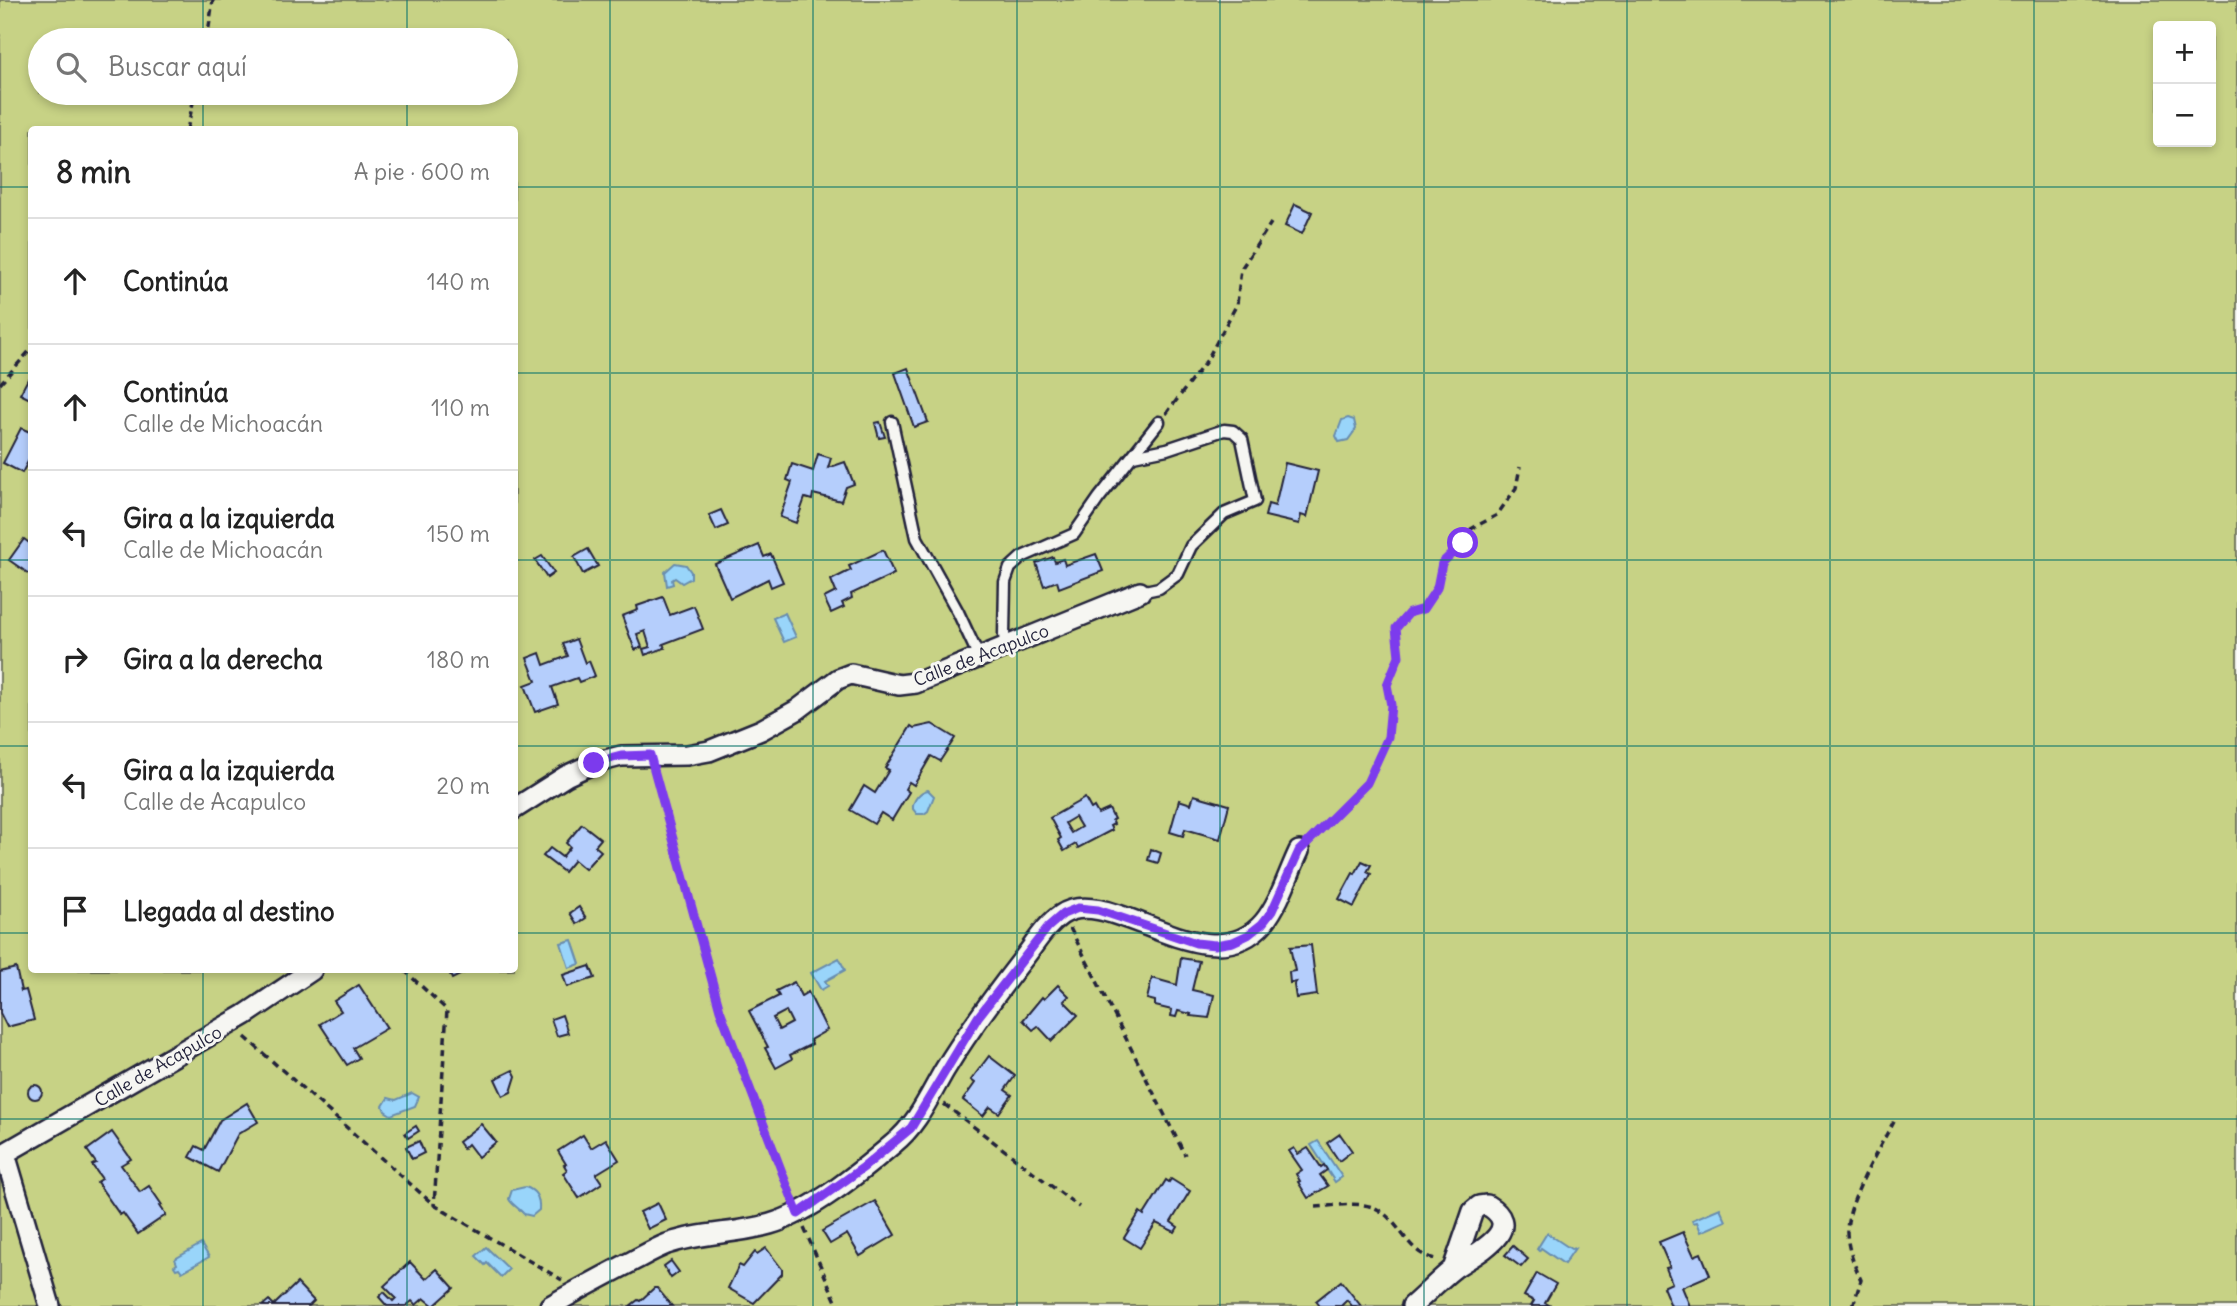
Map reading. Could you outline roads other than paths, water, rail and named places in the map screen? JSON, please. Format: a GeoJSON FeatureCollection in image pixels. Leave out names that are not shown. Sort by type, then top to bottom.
{"type":"FeatureCollection","features":[{"type":"Feature","properties":{"kind":"street","name":"Calle de Acapulco"},"geometry":{"type":"LineString","coordinates":[[518,806],[566,776],[594,763],[621,756],[687,755],[730,743],[797,710],[838,679],[851,674],[899,685],[916,683],[1140,592]]}},
{"type":"Feature","properties":{"kind":"street"},"geometry":{"type":"LineString","coordinates":[[550,1306],[664,1245],[696,1235],[768,1225],[798,1214],[895,1143],[911,1128],[978,1017],[1048,927],[1063,914],[1078,908],[1098,910],[1196,943],[1215,945],[1233,942],[1262,924],[1272,911],[1299,851]]}},
{"type":"Feature","properties":{"kind":"street","name":"Calle de Acapulco"},"geometry":{"type":"LineString","coordinates":[[3,1155],[230,1023],[307,973]]}},
{"type":"Feature","properties":{"kind":"street"},"geometry":{"type":"LineString","coordinates":[[3,1155],[50,1306]]}},
{"type":"Feature","properties":{"kind":"street"},"geometry":{"type":"LineString","coordinates":[[1412,1306],[1456,1261]]}},
{"type":"Feature","properties":{"kind":"lane"},"geometry":{"type":"LineString","coordinates":[[892,422],[917,538],[958,612],[979,657]]}},
{"type":"Feature","properties":{"kind":"lane"},"geometry":{"type":"LineString","coordinates":[[1006,646],[1005,582],[1010,568],[1022,556],[1074,534],[1159,422]]}},
{"type":"Feature","properties":{"kind":"lane"},"geometry":{"type":"LineString","coordinates":[[1133,456],[1167,449],[1224,430],[1233,431],[1242,439],[1255,501],[1224,514],[1191,546],[1178,574],[1159,588],[1140,592]]}},
{"type":"Feature","properties":{"kind":"water"},"geometry":{"type":"Polygon","coordinates":[[[1342,420],[1354,420],[1356,429],[1348,440],[1339,442],[1336,436],[1342,420]]]}},
{"type":"Feature","properties":{"kind":"water"},"geometry":{"type":"Polygon","coordinates":[[[675,563],[686,565],[691,572],[691,578],[682,583],[675,578],[672,580],[673,584],[667,586],[665,572],[675,563]]]}},
{"type":"Feature","properties":{"kind":"water"},"geometry":{"type":"Polygon","coordinates":[[[785,613],[796,637],[784,642],[773,618],[785,613]]]}},
{"type":"Feature","properties":{"kind":"water"},"geometry":{"type":"Polygon","coordinates":[[[928,790],[934,796],[928,811],[917,814],[913,809],[915,800],[919,794],[928,790]]]}},
{"type":"Feature","properties":{"kind":"water"},"geometry":{"type":"Polygon","coordinates":[[[572,940],[580,964],[569,968],[561,943],[572,940]]]}},
{"type":"Feature","properties":{"kind":"water"},"geometry":{"type":"Polygon","coordinates":[[[839,958],[845,970],[825,981],[828,986],[821,990],[811,973],[839,958]]]}},
{"type":"Feature","properties":{"kind":"water"},"geometry":{"type":"Polygon","coordinates":[[[412,1093],[419,1097],[415,1106],[391,1115],[385,1111],[383,1106],[388,1098],[396,1100],[412,1093]]]}},
{"type":"Feature","properties":{"kind":"water"},"geometry":{"type":"Polygon","coordinates":[[[1318,1141],[1342,1177],[1335,1182],[1311,1145],[1318,1141]]]}},
{"type":"Feature","properties":{"kind":"water"},"geometry":{"type":"Polygon","coordinates":[[[525,1187],[535,1192],[539,1202],[539,1210],[532,1216],[524,1214],[509,1199],[512,1190],[525,1187]]]}},
{"type":"Feature","properties":{"kind":"water"},"geometry":{"type":"Polygon","coordinates":[[[1720,1208],[1726,1221],[1701,1232],[1697,1222],[1693,1223],[1692,1220],[1720,1208]]]}},
{"type":"Feature","properties":{"kind":"water"},"geometry":{"type":"Polygon","coordinates":[[[1547,1233],[1571,1249],[1575,1248],[1564,1264],[1541,1248],[1539,1251],[1537,1249],[1547,1233]]]}},
{"type":"Feature","properties":{"kind":"water"},"geometry":{"type":"Polygon","coordinates":[[[201,1244],[209,1257],[182,1272],[179,1268],[176,1269],[175,1259],[201,1244]]]}},
{"type":"Feature","properties":{"kind":"water"},"geometry":{"type":"Polygon","coordinates":[[[486,1247],[509,1269],[501,1277],[476,1256],[486,1247]]]}}]}
